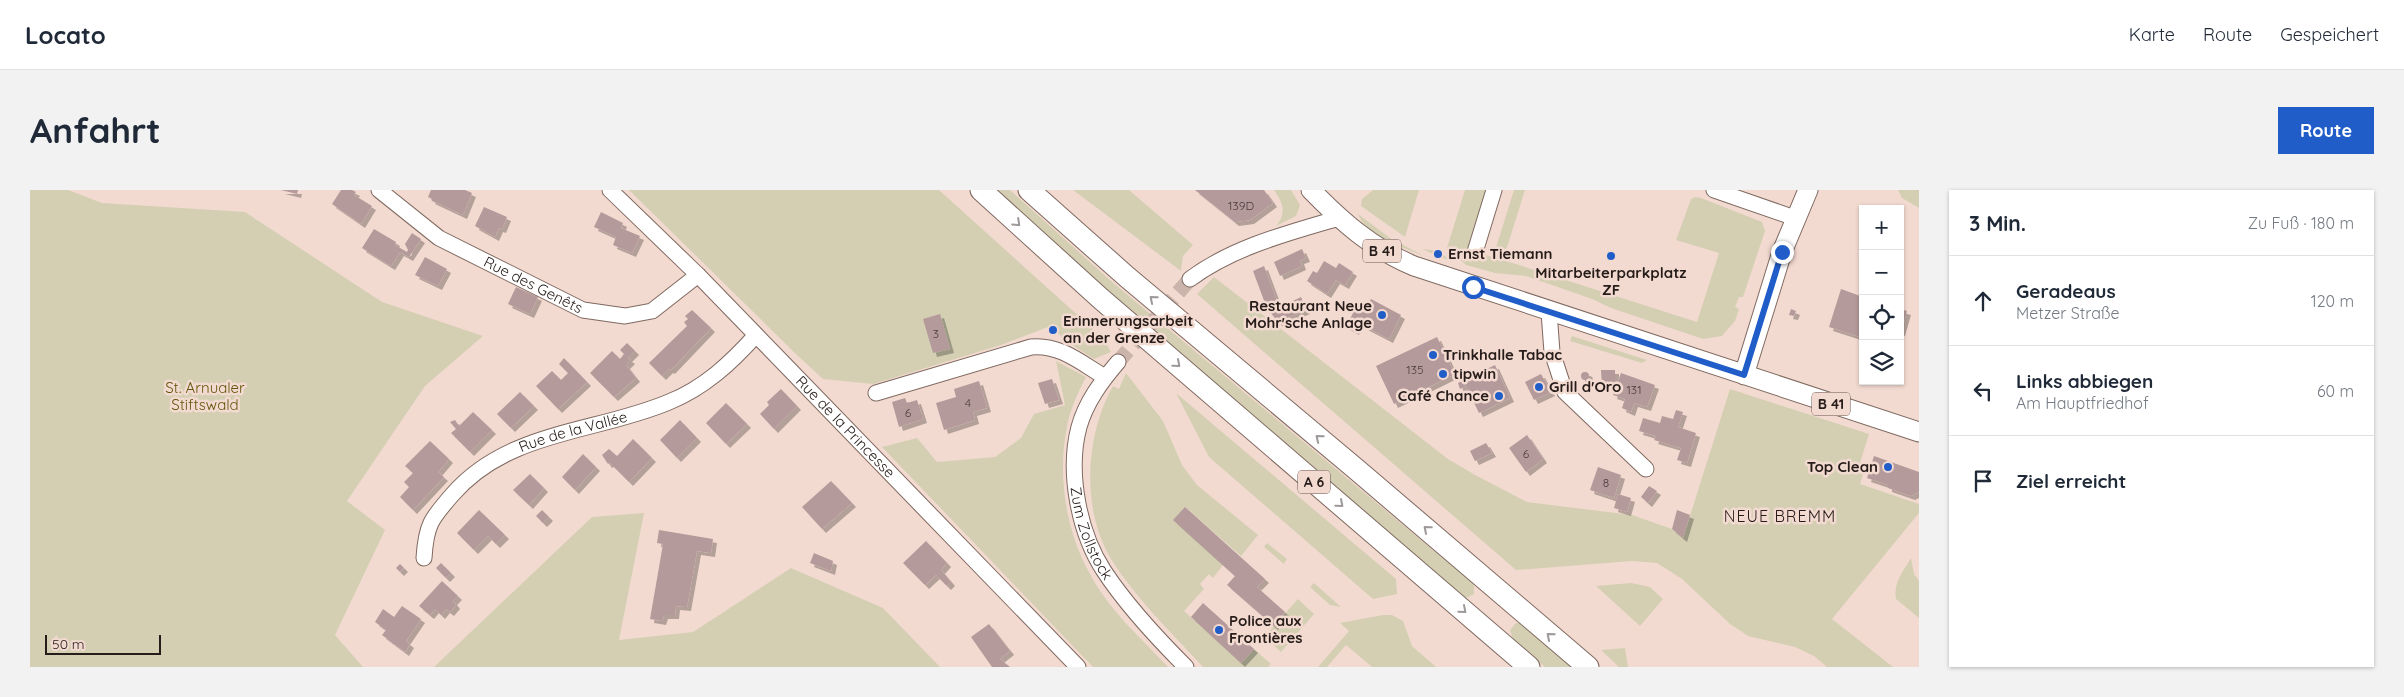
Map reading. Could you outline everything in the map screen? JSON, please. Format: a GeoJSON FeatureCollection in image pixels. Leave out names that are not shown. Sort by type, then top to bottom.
{"type":"FeatureCollection","features":[{"type":"Feature","properties":{"kind":"highway","name":"A 6"},"geometry":{"type":"LineString","coordinates":[[981,190],[1100,298],[1529,667]]}},
{"type":"Feature","properties":{"kind":"highway","name":"A 6"},"geometry":{"type":"LineString","coordinates":[[1029,190],[1127,277],[1363,474],[1588,667]]}},
{"type":"Feature","properties":{"kind":"main road","name":"B 41"},"geometry":{"type":"LineString","coordinates":[[1311,190],[1339,218],[1367,241],[1400,261],[1549,312],[1919,432]]}},
{"type":"Feature","properties":{"kind":"main road"},"geometry":{"type":"LineString","coordinates":[[1744,375],[1795,218],[1808,190]]}},
{"type":"Feature","properties":{"kind":"street","name":"Rue des Genêts"},"geometry":{"type":"LineString","coordinates":[[379,190],[438,238],[584,310],[625,316],[652,311],[698,275]]}},
{"type":"Feature","properties":{"kind":"street","name":"Rue de la Princesse"},"geometry":{"type":"LineString","coordinates":[[610,190],[698,275],[1078,667]]}},
{"type":"Feature","properties":{"kind":"street"},"geometry":{"type":"LineString","coordinates":[[1475,252],[1494,190]]}},
{"type":"Feature","properties":{"kind":"street"},"geometry":{"type":"LineString","coordinates":[[1714,190],[1795,218]]}},
{"type":"Feature","properties":{"kind":"street"},"geometry":{"type":"LineString","coordinates":[[1190,279],[1212,264],[1242,250],[1339,218]]}},
{"type":"Feature","properties":{"kind":"street"},"geometry":{"type":"LineString","coordinates":[[1549,312],[1552,352],[1565,392],[1646,469]]}},
{"type":"Feature","properties":{"kind":"street","name":"Rue de la Vallée"},"geometry":{"type":"LineString","coordinates":[[424,558],[426,532],[433,517],[474,473],[533,441],[670,402],[713,377],[730,363],[756,335]]}},
{"type":"Feature","properties":{"kind":"street"},"geometry":{"type":"LineString","coordinates":[[876,393],[1031,347],[1045,346],[1059,349],[1105,377]]}},
{"type":"Feature","properties":{"kind":"street","name":"Zum Zollstock"},"geometry":{"type":"LineString","coordinates":[[1118,362],[1105,377],[1086,407],[1079,428],[1076,448],[1078,493],[1088,540],[1103,570],[1129,605],[1186,667]]}},
{"type":"Feature","properties":{"kind":"green space","name":"St. Arnualer Stiftswald"},"geometry":{"type":"Polygon","coordinates":[[[30,190],[68,190],[102,203],[245,212],[382,302],[483,336],[425,386],[347,501],[385,530],[335,635],[363,667],[30,667],[30,190]]]}},
{"type":"Feature","properties":{"kind":"green space"},"geometry":{"type":"Polygon","coordinates":[[[629,190],[939,190],[1103,338],[1111,352],[1094,359],[1063,339],[1054,328],[1048,327],[1001,345],[873,384],[823,379],[629,190]]]}},
{"type":"Feature","properties":{"kind":"green space"},"geometry":{"type":"Polygon","coordinates":[[[996,190],[1010,190],[1111,281],[1470,581],[1474,585],[1474,594],[1466,598],[1462,595],[1105,289],[996,190]]]}},
{"type":"Feature","properties":{"kind":"green space"},"geometry":{"type":"Polygon","coordinates":[[[1073,190],[1129,190],[1193,245],[1183,256],[1181,271],[1073,190]]]}},
{"type":"Feature","properties":{"kind":"green space"},"geometry":{"type":"Polygon","coordinates":[[[1274,190],[1291,190],[1300,205],[1296,216],[1276,226],[1283,212],[1280,199],[1274,190]]]}},
{"type":"Feature","properties":{"kind":"green space"},"geometry":{"type":"Polygon","coordinates":[[[1373,190],[1419,190],[1405,237],[1361,206],[1362,199],[1373,190]]]}},
{"type":"Feature","properties":{"kind":"green space"},"geometry":{"type":"Polygon","coordinates":[[[1465,190],[1494,190],[1475,252],[1493,257],[1514,190],[1525,190],[1503,260],[1697,322],[1719,253],[1676,240],[1691,199],[1695,197],[1701,198],[1762,222],[1765,231],[1743,297],[1739,297],[1735,307],[1739,309],[1735,321],[1722,336],[1703,339],[1611,308],[1592,299],[1526,276],[1495,273],[1466,265],[1447,248],[1465,190]]]}},
{"type":"Feature","properties":{"kind":"green space"},"geometry":{"type":"Polygon","coordinates":[[[1898,190],[1919,190],[1919,208],[1902,198],[1898,190]]]}},
{"type":"Feature","properties":{"kind":"green space"},"geometry":{"type":"Polygon","coordinates":[[[1358,214],[1390,238],[1424,256],[1386,240],[1368,228],[1358,214]]]}},
{"type":"Feature","properties":{"kind":"green space"},"geometry":{"type":"Polygon","coordinates":[[[1422,249],[1439,251],[1452,262],[1422,249]]]}},
{"type":"Feature","properties":{"kind":"green space"},"geometry":{"type":"Polygon","coordinates":[[[1214,277],[1448,459],[1527,502],[1632,515],[1672,529],[1683,538],[1730,389],[1869,434],[1860,463],[1866,466],[1860,484],[1919,504],[1919,513],[1832,619],[1893,667],[1827,667],[1814,656],[1795,647],[1748,636],[1730,624],[1682,579],[1657,563],[1632,561],[1516,570],[1197,294],[1214,277]]]}},
{"type":"Feature","properties":{"kind":"green space"},"geometry":{"type":"Polygon","coordinates":[[[1572,336],[1647,360],[1642,363],[1570,341],[1572,336]]]}},
{"type":"Feature","properties":{"kind":"green space"},"geometry":{"type":"Polygon","coordinates":[[[1056,361],[1086,377],[1070,414],[1064,445],[1063,464],[1066,503],[1075,540],[1090,574],[1106,600],[1168,667],[1093,667],[882,447],[917,438],[937,462],[995,457],[1021,438],[1034,414],[1065,405],[1056,361]]]}},
{"type":"Feature","properties":{"kind":"green space"},"geometry":{"type":"Polygon","coordinates":[[[1126,373],[1163,421],[1182,465],[1197,485],[1258,535],[1241,556],[1185,507],[1223,565],[1213,578],[1209,574],[1200,584],[1204,589],[1184,611],[1241,662],[1254,649],[1271,664],[1268,667],[1203,667],[1131,588],[1111,559],[1101,539],[1091,495],[1092,449],[1104,405],[1113,386],[1119,389],[1126,373]]]}},
{"type":"Feature","properties":{"kind":"green space"},"geometry":{"type":"Polygon","coordinates":[[[1176,393],[1396,579],[1397,594],[1373,599],[1209,457],[1176,393]]]}},
{"type":"Feature","properties":{"kind":"green space"},"geometry":{"type":"Polygon","coordinates":[[[644,513],[619,640],[693,632],[791,568],[883,608],[940,667],[434,667],[592,517],[644,513]]]}},
{"type":"Feature","properties":{"kind":"green space"},"geometry":{"type":"Polygon","coordinates":[[[1267,543],[1287,559],[1284,564],[1264,547],[1267,543]]]}},
{"type":"Feature","properties":{"kind":"green space"},"geometry":{"type":"Polygon","coordinates":[[[1911,558],[1914,574],[1919,581],[1919,618],[1896,599],[1895,593],[1897,583],[1911,558]]]}},
{"type":"Feature","properties":{"kind":"green space"},"geometry":{"type":"Polygon","coordinates":[[[1314,583],[1341,607],[1330,605],[1310,587],[1314,583]]]}},
{"type":"Feature","properties":{"kind":"green space"},"geometry":{"type":"Polygon","coordinates":[[[1631,583],[1650,587],[1663,599],[1640,626],[1596,586],[1631,583]]]}},
{"type":"Feature","properties":{"kind":"green space"},"geometry":{"type":"Polygon","coordinates":[[[1298,599],[1314,614],[1281,652],[1264,637],[1298,599]]]}},
{"type":"Feature","properties":{"kind":"green space"},"geometry":{"type":"Polygon","coordinates":[[[1392,615],[1403,621],[1412,646],[1436,667],[1372,667],[1346,645],[1327,667],[1318,667],[1349,631],[1340,623],[1392,615]]]}},
{"type":"Feature","properties":{"kind":"green space"},"geometry":{"type":"Polygon","coordinates":[[[1516,623],[1521,623],[1573,667],[1545,667],[1513,639],[1510,630],[1516,623]]]}},
{"type":"Feature","properties":{"kind":"green space"},"geometry":{"type":"Polygon","coordinates":[[[1625,648],[1628,667],[1619,667],[1601,650],[1625,648]]]}},
{"type":"Feature","properties":{"kind":"building"},"geometry":{"type":"Polygon","coordinates":[[[281,190],[298,190],[297,194],[281,190]]]}},
{"type":"Feature","properties":{"kind":"building"},"geometry":{"type":"Polygon","coordinates":[[[341,190],[356,192],[354,195],[372,206],[361,224],[332,204],[341,190]]]}},
{"type":"Feature","properties":{"kind":"building"},"geometry":{"type":"Polygon","coordinates":[[[431,190],[465,190],[472,193],[463,215],[431,200],[428,197],[431,190]]]}},
{"type":"Feature","properties":{"kind":"building"},"geometry":{"type":"Polygon","coordinates":[[[1195,190],[1264,190],[1273,203],[1250,220],[1235,222],[1195,190]]]}},
{"type":"Feature","properties":{"kind":"building"},"geometry":{"type":"Polygon","coordinates":[[[484,207],[507,217],[502,229],[499,228],[495,237],[475,226],[484,207]]]}},
{"type":"Feature","properties":{"kind":"building"},"geometry":{"type":"Polygon","coordinates":[[[601,212],[623,223],[621,228],[640,236],[632,253],[613,245],[616,237],[594,227],[601,212]]]}},
{"type":"Feature","properties":{"kind":"building"},"geometry":{"type":"Polygon","coordinates":[[[374,229],[396,242],[395,245],[407,252],[405,244],[412,233],[421,239],[409,257],[400,252],[391,266],[362,248],[374,229]]]}},
{"type":"Feature","properties":{"kind":"building"},"geometry":{"type":"Polygon","coordinates":[[[1302,249],[1306,258],[1300,260],[1302,266],[1280,276],[1274,262],[1302,249]]]}},
{"type":"Feature","properties":{"kind":"building"},"geometry":{"type":"Polygon","coordinates":[[[425,257],[447,269],[438,286],[415,275],[425,257]]]}},
{"type":"Feature","properties":{"kind":"building"},"geometry":{"type":"Polygon","coordinates":[[[1324,261],[1336,268],[1339,263],[1353,272],[1345,285],[1336,280],[1327,294],[1307,281],[1313,271],[1317,273],[1324,261]]]}},
{"type":"Feature","properties":{"kind":"building"},"geometry":{"type":"Polygon","coordinates":[[[1264,266],[1277,301],[1266,306],[1253,271],[1264,266]]]}},
{"type":"Feature","properties":{"kind":"building"},"geometry":{"type":"Polygon","coordinates":[[[516,287],[538,297],[530,314],[508,304],[516,287]]]}},
{"type":"Feature","properties":{"kind":"building"},"geometry":{"type":"Polygon","coordinates":[[[1841,289],[1859,296],[1859,337],[1829,327],[1841,289]]]}},
{"type":"Feature","properties":{"kind":"building"},"geometry":{"type":"Polygon","coordinates":[[[1301,297],[1306,310],[1278,322],[1270,312],[1301,297]]]}},
{"type":"Feature","properties":{"kind":"building"},"geometry":{"type":"Polygon","coordinates":[[[1371,299],[1401,315],[1389,339],[1358,323],[1355,331],[1346,326],[1358,304],[1366,308],[1371,299]]]}},
{"type":"Feature","properties":{"kind":"building"},"geometry":{"type":"Polygon","coordinates":[[[1791,309],[1796,311],[1794,316],[1789,315],[1791,309]]]}},
{"type":"Feature","properties":{"kind":"building"},"geometry":{"type":"Polygon","coordinates":[[[692,310],[711,328],[671,370],[669,369],[662,376],[649,363],[687,326],[684,322],[688,319],[685,316],[692,310]]]}},
{"type":"Feature","properties":{"kind":"building"},"geometry":{"type":"Polygon","coordinates":[[[1904,310],[1907,311],[1904,322],[1904,310]]]}},
{"type":"Feature","properties":{"kind":"building"},"geometry":{"type":"Polygon","coordinates":[[[940,314],[950,349],[933,353],[923,319],[940,314]]]}},
{"type":"Feature","properties":{"kind":"building"},"geometry":{"type":"Polygon","coordinates":[[[1437,337],[1455,374],[1394,404],[1376,366],[1437,337]]]}},
{"type":"Feature","properties":{"kind":"building"},"geometry":{"type":"Polygon","coordinates":[[[627,343],[635,351],[628,358],[631,360],[626,365],[636,378],[614,397],[590,373],[612,351],[620,359],[624,354],[620,350],[627,343]]]}},
{"type":"Feature","properties":{"kind":"building"},"geometry":{"type":"Polygon","coordinates":[[[564,358],[587,382],[558,409],[536,386],[552,371],[561,380],[568,373],[559,364],[564,358]]]}},
{"type":"Feature","properties":{"kind":"building"},"geometry":{"type":"Polygon","coordinates":[[[1495,365],[1510,398],[1479,413],[1466,386],[1460,389],[1458,383],[1495,365]]]}},
{"type":"Feature","properties":{"kind":"building"},"geometry":{"type":"Polygon","coordinates":[[[1601,370],[1615,370],[1615,387],[1602,387],[1601,370]]]}},
{"type":"Feature","properties":{"kind":"building"},"geometry":{"type":"Polygon","coordinates":[[[1585,372],[1589,376],[1585,380],[1581,376],[1585,372]]]}},
{"type":"Feature","properties":{"kind":"building"},"geometry":{"type":"Polygon","coordinates":[[[1621,373],[1655,385],[1647,407],[1634,403],[1631,412],[1622,408],[1625,399],[1613,395],[1621,373]]]}},
{"type":"Feature","properties":{"kind":"building"},"geometry":{"type":"Polygon","coordinates":[[[1541,374],[1551,392],[1534,400],[1525,382],[1541,374]]]}},
{"type":"Feature","properties":{"kind":"building"},"geometry":{"type":"Polygon","coordinates":[[[1052,379],[1059,400],[1045,404],[1038,383],[1052,379]]]}},
{"type":"Feature","properties":{"kind":"building"},"geometry":{"type":"Polygon","coordinates":[[[979,381],[987,408],[973,412],[975,420],[944,430],[936,403],[956,397],[954,389],[979,381]]]}},
{"type":"Feature","properties":{"kind":"building"},"geometry":{"type":"Polygon","coordinates":[[[781,389],[797,406],[774,429],[760,414],[769,405],[767,402],[781,389]]]}},
{"type":"Feature","properties":{"kind":"building"},"geometry":{"type":"Polygon","coordinates":[[[520,392],[534,406],[511,428],[497,414],[520,392]]]}},
{"type":"Feature","properties":{"kind":"building"},"geometry":{"type":"Polygon","coordinates":[[[905,398],[907,403],[917,400],[923,419],[899,427],[892,402],[905,398]]]}},
{"type":"Feature","properties":{"kind":"building"},"geometry":{"type":"Polygon","coordinates":[[[726,403],[747,424],[726,444],[706,423],[726,403]]]}},
{"type":"Feature","properties":{"kind":"building"},"geometry":{"type":"Polygon","coordinates":[[[1676,410],[1683,412],[1678,427],[1696,433],[1687,463],[1677,460],[1681,448],[1654,440],[1656,436],[1639,431],[1643,418],[1660,423],[1662,416],[1673,419],[1676,410]]]}},
{"type":"Feature","properties":{"kind":"building"},"geometry":{"type":"Polygon","coordinates":[[[473,412],[492,430],[470,452],[451,433],[456,429],[450,422],[455,420],[459,426],[473,412]]]}},
{"type":"Feature","properties":{"kind":"building"},"geometry":{"type":"Polygon","coordinates":[[[680,420],[697,438],[677,458],[660,440],[680,420]]]}},
{"type":"Feature","properties":{"kind":"building"},"geometry":{"type":"Polygon","coordinates":[[[1527,435],[1543,459],[1526,472],[1509,448],[1527,435]]]}},
{"type":"Feature","properties":{"kind":"building"},"geometry":{"type":"Polygon","coordinates":[[[633,439],[652,458],[629,482],[610,463],[608,464],[602,455],[609,449],[617,456],[633,439]]]}},
{"type":"Feature","properties":{"kind":"building"},"geometry":{"type":"Polygon","coordinates":[[[430,441],[449,459],[438,472],[444,477],[413,510],[400,497],[409,487],[404,482],[413,473],[405,466],[430,441]]]}},
{"type":"Feature","properties":{"kind":"building"},"geometry":{"type":"Polygon","coordinates":[[[1486,443],[1492,453],[1475,461],[1470,451],[1486,443]]]}},
{"type":"Feature","properties":{"kind":"building"},"geometry":{"type":"Polygon","coordinates":[[[583,454],[596,467],[575,490],[562,477],[583,454]]]}},
{"type":"Feature","properties":{"kind":"building"},"geometry":{"type":"Polygon","coordinates":[[[1874,456],[1919,472],[1919,492],[1911,496],[1867,478],[1874,456]]]}},
{"type":"Feature","properties":{"kind":"building"},"geometry":{"type":"Polygon","coordinates":[[[1598,467],[1621,475],[1614,498],[1590,490],[1598,467]]]}},
{"type":"Feature","properties":{"kind":"building"},"geometry":{"type":"Polygon","coordinates":[[[530,474],[544,488],[529,505],[513,490],[530,474]]]}},
{"type":"Feature","properties":{"kind":"building"},"geometry":{"type":"Polygon","coordinates":[[[831,481],[852,503],[822,529],[802,507],[831,481]]]}},
{"type":"Feature","properties":{"kind":"building"},"geometry":{"type":"Polygon","coordinates":[[[1649,486],[1657,491],[1648,503],[1641,497],[1649,486]]]}},
{"type":"Feature","properties":{"kind":"building"},"geometry":{"type":"Polygon","coordinates":[[[1618,494],[1631,498],[1627,512],[1614,508],[1618,494]]]}},
{"type":"Feature","properties":{"kind":"building"},"geometry":{"type":"Polygon","coordinates":[[[1185,507],[1265,579],[1257,587],[1285,612],[1274,626],[1227,585],[1235,576],[1173,520],[1185,507]]]}},
{"type":"Feature","properties":{"kind":"building"},"geometry":{"type":"Polygon","coordinates":[[[479,510],[505,535],[496,544],[488,536],[474,550],[457,533],[479,510]]]}},
{"type":"Feature","properties":{"kind":"building"},"geometry":{"type":"Polygon","coordinates":[[[542,510],[549,517],[543,523],[536,516],[542,510]]]}},
{"type":"Feature","properties":{"kind":"building"},"geometry":{"type":"Polygon","coordinates":[[[1677,510],[1690,515],[1683,538],[1672,529],[1677,510]]]}},
{"type":"Feature","properties":{"kind":"building"},"geometry":{"type":"Polygon","coordinates":[[[659,530],[713,539],[711,553],[697,551],[687,607],[676,606],[675,615],[664,615],[662,621],[650,619],[663,544],[657,543],[659,530]]]}},
{"type":"Feature","properties":{"kind":"building"},"geometry":{"type":"Polygon","coordinates":[[[926,541],[947,563],[941,570],[951,582],[947,586],[936,575],[925,585],[903,563],[926,541]]]}},
{"type":"Feature","properties":{"kind":"building"},"geometry":{"type":"Polygon","coordinates":[[[814,553],[833,561],[831,571],[810,563],[814,553]]]}},
{"type":"Feature","properties":{"kind":"building"},"geometry":{"type":"Polygon","coordinates":[[[441,563],[451,573],[446,578],[436,568],[441,563]]]}},
{"type":"Feature","properties":{"kind":"building"},"geometry":{"type":"Polygon","coordinates":[[[400,564],[404,568],[400,572],[396,568],[400,564]]]}},
{"type":"Feature","properties":{"kind":"building"},"geometry":{"type":"Polygon","coordinates":[[[442,581],[458,596],[453,601],[456,605],[450,612],[446,609],[441,615],[435,609],[430,615],[419,606],[442,581]]]}},
{"type":"Feature","properties":{"kind":"building"},"geometry":{"type":"Polygon","coordinates":[[[1203,603],[1254,649],[1241,663],[1191,617],[1203,603]]]}},
{"type":"Feature","properties":{"kind":"building"},"geometry":{"type":"Polygon","coordinates":[[[402,606],[421,619],[406,641],[410,644],[405,652],[382,635],[386,630],[375,622],[383,609],[394,617],[402,606]]]}},
{"type":"Feature","properties":{"kind":"building"},"geometry":{"type":"Polygon","coordinates":[[[989,624],[1010,651],[1000,659],[1010,667],[992,667],[971,637],[989,624]]]}},
{"type":"Feature","properties":{"kind":"tunnel"},"geometry":{"type":"LineString","coordinates":[[1118,362],[1190,279]]}},
{"type":"Feature","properties":{"kind":"place","name":"Ernst Tiemann"},"geometry":{"type":"Point","coordinates":[1438,254]}},
{"type":"Feature","properties":{"kind":"place","name":"Mitarbeiterparkplatz ZF"},"geometry":{"type":"Point","coordinates":[1611,256]}},
{"type":"Feature","properties":{"kind":"place","name":"Restaurant Neue Mohr'sche Anlage"},"geometry":{"type":"Point","coordinates":[1382,315]}},
{"type":"Feature","properties":{"kind":"place","name":"Erinnerungsarbeit an der Grenze"},"geometry":{"type":"Point","coordinates":[1053,330]}},
{"type":"Feature","properties":{"kind":"place","name":"Trinkhalle Tabac"},"geometry":{"type":"Point","coordinates":[1433,355]}},
{"type":"Feature","properties":{"kind":"place","name":"tipwin"},"geometry":{"type":"Point","coordinates":[1443,374]}},
{"type":"Feature","properties":{"kind":"place","name":"Grill d'Oro"},"geometry":{"type":"Point","coordinates":[1539,387]}},
{"type":"Feature","properties":{"kind":"place","name":"Café Chance"},"geometry":{"type":"Point","coordinates":[1499,396]}},
{"type":"Feature","properties":{"kind":"place","name":"Top Clean"},"geometry":{"type":"Point","coordinates":[1888,467]}},
{"type":"Feature","properties":{"kind":"place","name":"Police aux Frontières"},"geometry":{"type":"Point","coordinates":[1219,630]}},
{"type":"Feature","properties":{"kind":"district","name":"NEUE BREMM"},"geometry":{"type":"Point","coordinates":[1780,516]}},
{"type":"Feature","properties":{"kind":"route"},"geometry":{"type":"LineString","coordinates":[[1473,287],[1744,375],[1782,252]]}}]}
